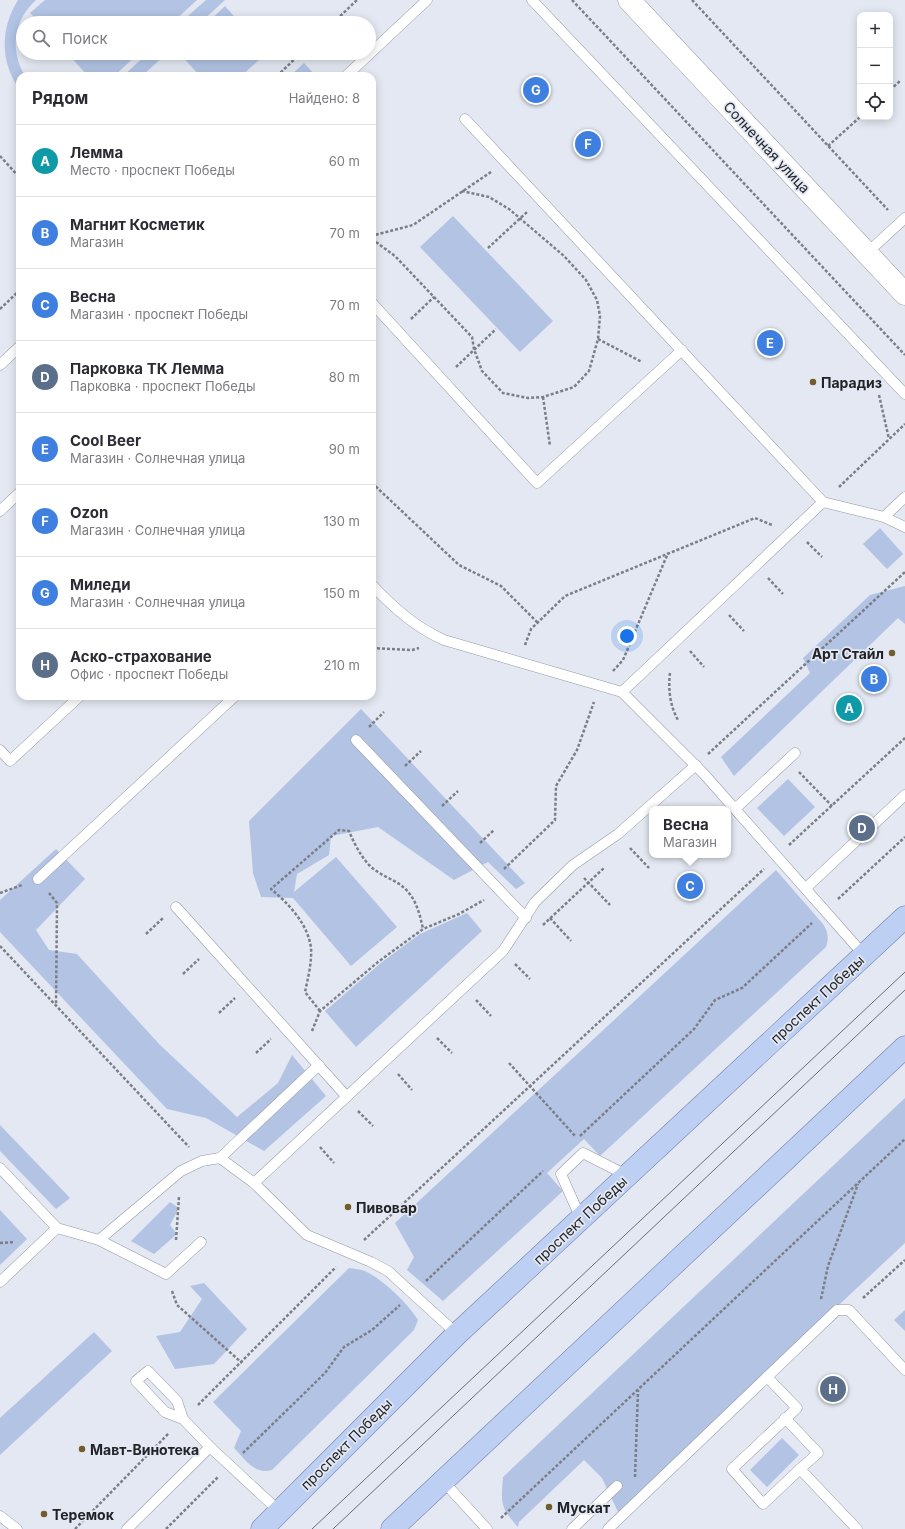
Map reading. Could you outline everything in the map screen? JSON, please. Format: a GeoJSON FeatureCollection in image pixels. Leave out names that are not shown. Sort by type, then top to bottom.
{"type":"FeatureCollection","features":[{"type":"Feature","properties":{"kind":"main road","name":"проспект Победы"},"geometry":{"type":"LineString","coordinates":[[262,1529],[457,1334],[905,917]]}},
{"type":"Feature","properties":{"kind":"main road"},"geometry":{"type":"LineString","coordinates":[[392,1529],[905,1047]]}},
{"type":"Feature","properties":{"kind":"street","name":"Солнечная улица"},"geometry":{"type":"LineString","coordinates":[[629,0],[905,294]]}},
{"type":"Feature","properties":{"kind":"lane"},"geometry":{"type":"LineString","coordinates":[[532,0],[905,394]]}},
{"type":"Feature","properties":{"kind":"lane"},"geometry":{"type":"LineString","coordinates":[[376,46],[419,2]]}},
{"type":"Feature","properties":{"kind":"lane"},"geometry":{"type":"LineString","coordinates":[[350,72],[362,60]]}},
{"type":"Feature","properties":{"kind":"lane"},"geometry":{"type":"LineString","coordinates":[[465,119],[823,502],[884,517],[905,527]]}},
{"type":"Feature","properties":{"kind":"lane"},"geometry":{"type":"LineString","coordinates":[[868,253],[903,220]]}},
{"type":"Feature","properties":{"kind":"lane"},"geometry":{"type":"LineString","coordinates":[[376,307],[537,483],[682,350]]}},
{"type":"Feature","properties":{"kind":"lane"},"geometry":{"type":"LineString","coordinates":[[0,365],[16,350]]}},
{"type":"Feature","properties":{"kind":"lane"},"geometry":{"type":"LineString","coordinates":[[0,510],[16,496]]}},
{"type":"Feature","properties":{"kind":"lane"},"geometry":{"type":"LineString","coordinates":[[884,517],[905,497]]}},
{"type":"Feature","properties":{"kind":"lane"},"geometry":{"type":"LineString","coordinates":[[622,692],[823,502]]}},
{"type":"Feature","properties":{"kind":"lane"},"geometry":{"type":"LineString","coordinates":[[376,589],[391,604],[424,631],[444,640],[622,692],[696,765],[736,808],[864,955]]}},
{"type":"Feature","properties":{"kind":"lane"},"geometry":{"type":"LineString","coordinates":[[0,750],[10,761],[76,700]]}},
{"type":"Feature","properties":{"kind":"lane"},"geometry":{"type":"LineString","coordinates":[[38,879],[231,700]]}},
{"type":"Feature","properties":{"kind":"lane"},"geometry":{"type":"LineString","coordinates":[[356,740],[526,918]]}},
{"type":"Feature","properties":{"kind":"lane"},"geometry":{"type":"LineString","coordinates":[[736,808],[792,757]]}},
{"type":"Feature","properties":{"kind":"lane"},"geometry":{"type":"LineString","coordinates":[[650,806],[696,765]]}},
{"type":"Feature","properties":{"kind":"lane"},"geometry":{"type":"LineString","coordinates":[[806,888],[905,795]]}},
{"type":"Feature","properties":{"kind":"lane"},"geometry":{"type":"LineString","coordinates":[[254,1183],[503,951],[526,918],[535,902],[573,865],[618,834],[649,807]]}},
{"type":"Feature","properties":{"kind":"lane"},"geometry":{"type":"LineString","coordinates":[[176,907],[347,1097]]}},
{"type":"Feature","properties":{"kind":"lane"},"geometry":{"type":"LineString","coordinates":[[99,1240],[181,1171],[202,1161],[220,1158],[319,1066]]}},
{"type":"Feature","properties":{"kind":"lane"},"geometry":{"type":"LineString","coordinates":[[581,1219],[561,1174],[584,1153],[628,1176]]}},
{"type":"Feature","properties":{"kind":"lane"},"geometry":{"type":"LineString","coordinates":[[220,1158],[254,1183],[307,1235],[371,1262],[388,1272],[457,1334]]}},
{"type":"Feature","properties":{"kind":"lane"},"geometry":{"type":"LineString","coordinates":[[0,1168],[57,1228],[99,1240],[166,1274],[201,1242]]}},
{"type":"Feature","properties":{"kind":"lane"},"geometry":{"type":"LineString","coordinates":[[0,1282],[57,1228]]}},
{"type":"Feature","properties":{"kind":"lane"},"geometry":{"type":"LineString","coordinates":[[608,1529],[837,1310],[849,1310],[905,1370]]}},
{"type":"Feature","properties":{"kind":"lane"},"geometry":{"type":"LineString","coordinates":[[183,1419],[177,1401],[148,1370],[136,1381],[165,1412],[183,1419],[280,1511]]}},
{"type":"Feature","properties":{"kind":"lane"},"geometry":{"type":"LineString","coordinates":[[767,1377],[796,1408],[785,1418],[732,1469],[763,1504],[818,1452],[785,1418]]}},
{"type":"Feature","properties":{"kind":"lane"},"geometry":{"type":"LineString","coordinates":[[128,1529],[210,1446]]}},
{"type":"Feature","properties":{"kind":"lane"},"geometry":{"type":"LineString","coordinates":[[800,1469],[857,1529]]}},
{"type":"Feature","properties":{"kind":"lane"},"geometry":{"type":"LineString","coordinates":[[443,1482],[487,1529]]}},
{"type":"Feature","properties":{"kind":"lane"},"geometry":{"type":"LineString","coordinates":[[572,1529],[617,1486]]}},
{"type":"Feature","properties":{"kind":"lane"},"geometry":{"type":"LineString","coordinates":[[0,1516],[17,1529]]}},
{"type":"Feature","properties":{"kind":"path"},"geometry":{"type":"LineString","coordinates":[[340,16],[357,0]]}},
{"type":"Feature","properties":{"kind":"path"},"geometry":{"type":"LineString","coordinates":[[572,0],[905,355]]}},
{"type":"Feature","properties":{"kind":"path"},"geometry":{"type":"LineString","coordinates":[[692,0],[828,146],[903,220]]}},
{"type":"Feature","properties":{"kind":"path"},"geometry":{"type":"LineString","coordinates":[[281,72],[294,60]]}},
{"type":"Feature","properties":{"kind":"path"},"geometry":{"type":"LineString","coordinates":[[893,87],[900,81]]}},
{"type":"Feature","properties":{"kind":"path"},"geometry":{"type":"LineString","coordinates":[[828,146],[857,120]]}},
{"type":"Feature","properties":{"kind":"path"},"geometry":{"type":"LineString","coordinates":[[0,156],[16,174]]}},
{"type":"Feature","properties":{"kind":"path"},"geometry":{"type":"LineString","coordinates":[[376,235],[412,224],[504,162]]}},
{"type":"Feature","properties":{"kind":"path"},"geometry":{"type":"LineString","coordinates":[[376,242],[395,256],[472,337],[474,349],[482,371],[503,393],[528,398],[543,397],[574,388],[589,371],[598,339],[599,310],[597,300],[586,280],[564,256],[509,209],[489,197],[462,191]]}},
{"type":"Feature","properties":{"kind":"path"},"geometry":{"type":"LineString","coordinates":[[488,248],[540,199]]}},
{"type":"Feature","properties":{"kind":"path"},"geometry":{"type":"LineString","coordinates":[[0,308],[16,294]]}},
{"type":"Feature","properties":{"kind":"path"},"geometry":{"type":"LineString","coordinates":[[398,331],[434,297]]}},
{"type":"Feature","properties":{"kind":"path"},"geometry":{"type":"LineString","coordinates":[[442,379],[496,329]]}},
{"type":"Feature","properties":{"kind":"path"},"geometry":{"type":"LineString","coordinates":[[598,339],[659,371]]}},
{"type":"Feature","properties":{"kind":"path"},"geometry":{"type":"LineString","coordinates":[[871,358],[889,440]]}},
{"type":"Feature","properties":{"kind":"path"},"geometry":{"type":"LineString","coordinates":[[543,397],[552,468]]}},
{"type":"Feature","properties":{"kind":"path"},"geometry":{"type":"LineString","coordinates":[[823,502],[905,424]]}},
{"type":"Feature","properties":{"kind":"path"},"geometry":{"type":"LineString","coordinates":[[376,487],[459,565],[501,586],[538,623]]}},
{"type":"Feature","properties":{"kind":"path"},"geometry":{"type":"LineString","coordinates":[[518,662],[531,629],[566,596],[755,518],[801,536],[822,557]]}},
{"type":"Feature","properties":{"kind":"path"},"geometry":{"type":"LineString","coordinates":[[491,882],[555,820],[556,786],[578,750],[599,686],[623,660],[668,553]]}},
{"type":"Feature","properties":{"kind":"path"},"geometry":{"type":"LineString","coordinates":[[696,765],[905,572]]}},
{"type":"Feature","properties":{"kind":"path"},"geometry":{"type":"LineString","coordinates":[[376,648],[412,650],[444,640]]}},
{"type":"Feature","properties":{"kind":"path"},"geometry":{"type":"LineString","coordinates":[[75,1529],[349,1254],[529,1085],[905,738]]}},
{"type":"Feature","properties":{"kind":"path"},"geometry":{"type":"LineString","coordinates":[[792,757],[832,806]]}},
{"type":"Feature","properties":{"kind":"path"},"geometry":{"type":"LineString","coordinates":[[320,1011],[305,992],[311,949],[307,934],[293,910],[271,889],[339,830],[348,831],[358,850],[370,866],[384,877],[397,883],[409,892],[418,906],[423,929]]}},
{"type":"Feature","properties":{"kind":"path"},"geometry":{"type":"LineString","coordinates":[[618,834],[649,868]]}},
{"type":"Feature","properties":{"kind":"path"},"geometry":{"type":"LineString","coordinates":[[572,1144],[694,1029],[715,1000],[742,988],[905,837]]}},
{"type":"Feature","properties":{"kind":"path"},"geometry":{"type":"LineString","coordinates":[[573,865],[610,905]]}},
{"type":"Feature","properties":{"kind":"path"},"geometry":{"type":"LineString","coordinates":[[0,893],[38,879],[57,903],[56,1005]]}},
{"type":"Feature","properties":{"kind":"path"},"geometry":{"type":"LineString","coordinates":[[304,1050],[320,1011],[378,962],[423,929],[460,914],[500,891]]}},
{"type":"Feature","properties":{"kind":"path"},"geometry":{"type":"LineString","coordinates":[[535,902],[571,941]]}},
{"type":"Feature","properties":{"kind":"path"},"geometry":{"type":"LineString","coordinates":[[146,934],[176,907]]}},
{"type":"Feature","properties":{"kind":"path"},"geometry":{"type":"LineString","coordinates":[[0,946],[202,1161]]}},
{"type":"Feature","properties":{"kind":"path"},"geometry":{"type":"LineString","coordinates":[[509,1064],[578,1138]]}},
{"type":"Feature","properties":{"kind":"path"},"geometry":{"type":"LineString","coordinates":[[347,1097],[373,1126]]}},
{"type":"Feature","properties":{"kind":"path"},"geometry":{"type":"LineString","coordinates":[[307,1134],[334,1163]]}},
{"type":"Feature","properties":{"kind":"path"},"geometry":{"type":"LineString","coordinates":[[500,1518],[905,1139]]}},
{"type":"Feature","properties":{"kind":"path"},"geometry":{"type":"LineString","coordinates":[[166,1529],[325,1373],[344,1348],[372,1330],[543,1170]]}},
{"type":"Feature","properties":{"kind":"path"},"geometry":{"type":"LineString","coordinates":[[174,1267],[181,1171]]}},
{"type":"Feature","properties":{"kind":"path"},"geometry":{"type":"LineString","coordinates":[[814,1333],[828,1266],[858,1183]]}},
{"type":"Feature","properties":{"kind":"path"},"geometry":{"type":"LineString","coordinates":[[849,1310],[905,1260]]}},
{"type":"Feature","properties":{"kind":"path"},"geometry":{"type":"LineString","coordinates":[[166,1274],[178,1305],[242,1362]]}},
{"type":"Feature","properties":{"kind":"path"},"geometry":{"type":"LineString","coordinates":[[634,1504],[638,1390]]}},
{"type":"Feature","properties":{"kind":"shaded area"},"geometry":{"type":"Polygon","coordinates":[[[18,0],[36,0],[23,16],[16,16],[16,60],[18,60],[23,72],[16,72],[16,84],[9,68],[5,45],[5,34],[12,11],[18,0]]]}},
{"type":"Feature","properties":{"kind":"shaded area"},"geometry":{"type":"Polygon","coordinates":[[[45,0],[197,0],[180,16],[33,16],[30,13],[45,0]]]}},
{"type":"Feature","properties":{"kind":"shaded area"},"geometry":{"type":"Polygon","coordinates":[[[206,0],[225,0],[208,16],[188,16],[206,0]]]}},
{"type":"Feature","properties":{"kind":"shaded area"},"geometry":{"type":"Polygon","coordinates":[[[225,6],[234,16],[214,16],[225,6]]]}},
{"type":"Feature","properties":{"kind":"shaded area"},"geometry":{"type":"Polygon","coordinates":[[[73,60],[131,60],[118,72],[84,72],[73,60]]]}},
{"type":"Feature","properties":{"kind":"shaded area"},"geometry":{"type":"Polygon","coordinates":[[[140,60],[159,60],[146,72],[127,72],[140,60]]]}},
{"type":"Feature","properties":{"kind":"shaded area"},"geometry":{"type":"Polygon","coordinates":[[[185,60],[259,60],[246,72],[196,72],[185,60]]]}},
{"type":"Feature","properties":{"kind":"shaded area"},"geometry":{"type":"Polygon","coordinates":[[[304,63],[312,72],[294,72],[304,63]]]}},
{"type":"Feature","properties":{"kind":"shaded area"},"geometry":{"type":"Polygon","coordinates":[[[453,216],[553,321],[520,352],[420,247],[453,216]]]}},
{"type":"Feature","properties":{"kind":"shaded area"},"geometry":{"type":"Polygon","coordinates":[[[880,528],[903,554],[887,569],[863,544],[880,528]]]}},
{"type":"Feature","properties":{"kind":"shaded area"},"geometry":{"type":"Polygon","coordinates":[[[905,586],[905,624],[898,618],[734,776],[721,757],[810,673],[803,658],[870,595],[905,586]]]}},
{"type":"Feature","properties":{"kind":"shaded area"},"geometry":{"type":"Polygon","coordinates":[[[361,709],[525,883],[516,889],[488,862],[454,880],[378,827],[331,836],[329,855],[297,874],[294,892],[336,857],[397,927],[351,966],[293,898],[261,897],[253,873],[249,821],[361,709]]]}},
{"type":"Feature","properties":{"kind":"shaded area"},"geometry":{"type":"Polygon","coordinates":[[[788,779],[815,807],[784,836],[757,808],[788,779]]]}},
{"type":"Feature","properties":{"kind":"shaded area"},"geometry":{"type":"Polygon","coordinates":[[[56,849],[85,879],[36,930],[49,950],[77,954],[160,1045],[237,1117],[278,1083],[292,1055],[326,1096],[264,1151],[206,1118],[167,1109],[0,932],[0,900],[56,849]]]}},
{"type":"Feature","properties":{"kind":"shaded area"},"geometry":{"type":"Polygon","coordinates":[[[776,870],[823,924],[828,935],[826,947],[600,1156],[584,1139],[547,1173],[563,1191],[443,1301],[407,1270],[414,1257],[395,1223],[776,870]]]}},
{"type":"Feature","properties":{"kind":"shaded area"},"geometry":{"type":"Polygon","coordinates":[[[467,913],[482,931],[356,1047],[325,1011],[382,962],[420,934],[467,913]]]}},
{"type":"Feature","properties":{"kind":"shaded area"},"geometry":{"type":"Polygon","coordinates":[[[905,1098],[905,1243],[618,1512],[602,1478],[584,1460],[519,1522],[518,1527],[508,1515],[503,1505],[503,1477],[905,1098]]]}},
{"type":"Feature","properties":{"kind":"shaded area"},"geometry":{"type":"Polygon","coordinates":[[[0,1125],[70,1198],[56,1209],[0,1151],[0,1125]]]}},
{"type":"Feature","properties":{"kind":"shaded area"},"geometry":{"type":"Polygon","coordinates":[[[170,1202],[179,1208],[170,1225],[177,1234],[154,1254],[131,1241],[170,1202]]]}},
{"type":"Feature","properties":{"kind":"shaded area"},"geometry":{"type":"Polygon","coordinates":[[[0,1210],[27,1239],[0,1265],[0,1210]]]}},
{"type":"Feature","properties":{"kind":"shaded area"},"geometry":{"type":"Polygon","coordinates":[[[349,1268],[365,1271],[394,1292],[418,1320],[414,1330],[272,1470],[266,1471],[255,1468],[250,1465],[234,1448],[241,1431],[213,1402],[349,1268]]]}},
{"type":"Feature","properties":{"kind":"shaded area"},"geometry":{"type":"Polygon","coordinates":[[[204,1283],[247,1329],[214,1364],[175,1369],[156,1336],[180,1332],[202,1299],[190,1286],[204,1283]]]}},
{"type":"Feature","properties":{"kind":"shaded area"},"geometry":{"type":"Polygon","coordinates":[[[905,1310],[905,1331],[894,1320],[905,1310]]]}},
{"type":"Feature","properties":{"kind":"shaded area"},"geometry":{"type":"Polygon","coordinates":[[[94,1332],[112,1351],[0,1455],[0,1418],[94,1332]]]}},
{"type":"Feature","properties":{"kind":"shaded area"},"geometry":{"type":"Polygon","coordinates":[[[782,1438],[799,1455],[767,1487],[750,1470],[782,1438]]]}},
{"type":"Feature","properties":{"kind":"tram line"},"geometry":{"type":"LineString","coordinates":[[312,1529],[905,972]]}},
{"type":"Feature","properties":{"kind":"tram line"},"geometry":{"type":"LineString","coordinates":[[333,1529],[905,990]]}},
{"type":"Feature","properties":{"kind":"place","name":"Миледи"},"geometry":{"type":"Point","coordinates":[536,90]}},
{"type":"Feature","properties":{"kind":"place","name":"Ozon"},"geometry":{"type":"Point","coordinates":[588,144]}},
{"type":"Feature","properties":{"kind":"place","name":"Cool Beer"},"geometry":{"type":"Point","coordinates":[770,343]}},
{"type":"Feature","properties":{"kind":"place","name":"Парадиз"},"geometry":{"type":"Point","coordinates":[813,382]}},
{"type":"Feature","properties":{"kind":"place","name":"Арт Стайл"},"geometry":{"type":"Point","coordinates":[892,653]}},
{"type":"Feature","properties":{"kind":"place","name":"Магнит Косметик"},"geometry":{"type":"Point","coordinates":[874,679]}},
{"type":"Feature","properties":{"kind":"place","name":"Лемма"},"geometry":{"type":"Point","coordinates":[849,708]}},
{"type":"Feature","properties":{"kind":"place","name":"Парковка ТК Лемма"},"geometry":{"type":"Point","coordinates":[862,828]}},
{"type":"Feature","properties":{"kind":"place","name":"Весна"},"geometry":{"type":"Point","coordinates":[690,886]}},
{"type":"Feature","properties":{"kind":"place","name":"Пивовар"},"geometry":{"type":"Point","coordinates":[348,1207]}},
{"type":"Feature","properties":{"kind":"place","name":"Аско-страхование"},"geometry":{"type":"Point","coordinates":[833,1389]}},
{"type":"Feature","properties":{"kind":"place","name":"Мавт-Винотека"},"geometry":{"type":"Point","coordinates":[82,1449]}},
{"type":"Feature","properties":{"kind":"place","name":"Мускат"},"geometry":{"type":"Point","coordinates":[549,1507]}},
{"type":"Feature","properties":{"kind":"place","name":"Теремок"},"geometry":{"type":"Point","coordinates":[44,1514]}}]}
